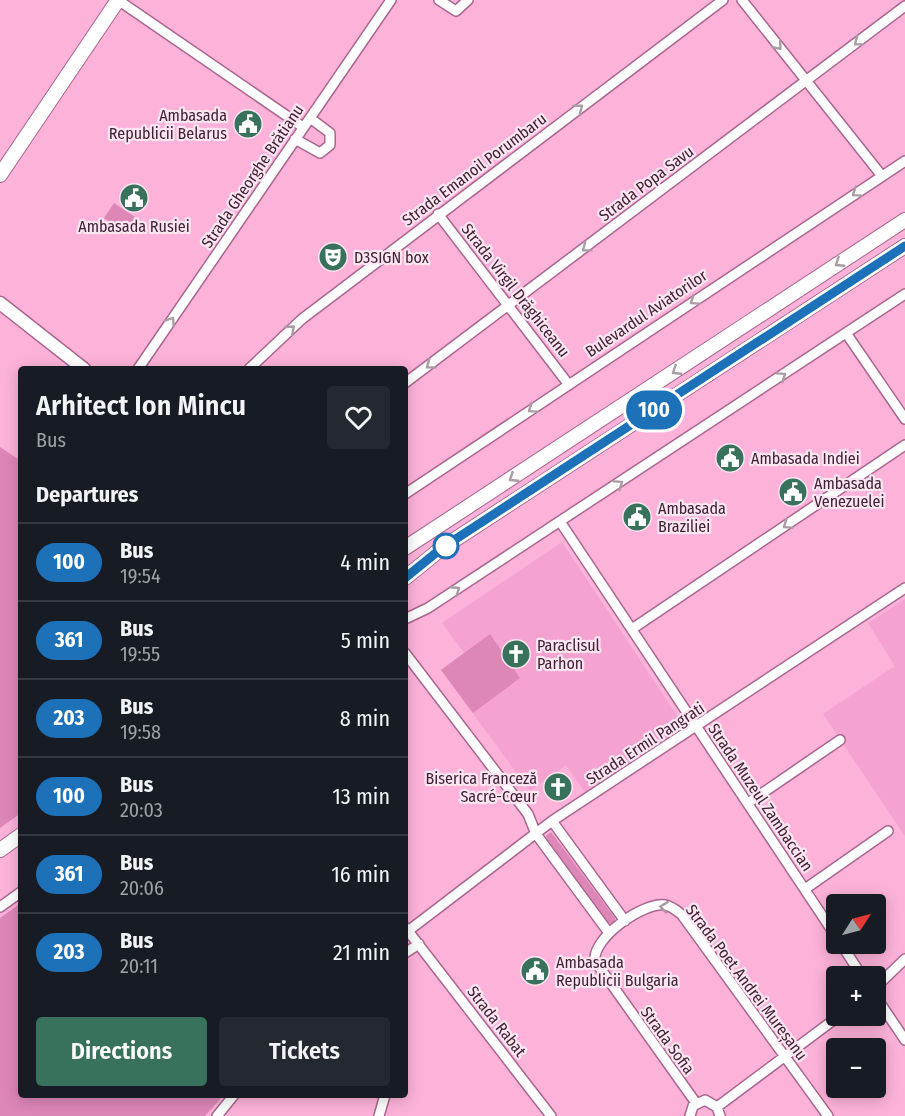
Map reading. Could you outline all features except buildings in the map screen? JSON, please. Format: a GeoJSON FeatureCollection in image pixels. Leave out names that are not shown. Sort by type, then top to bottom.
{"type":"FeatureCollection","features":[{"type":"Feature","properties":{"kind":"main road"},"geometry":{"type":"LineString","coordinates":[[0,175],[118,0]]}},
{"type":"Feature","properties":{"kind":"main road"},"geometry":{"type":"LineString","coordinates":[[408,546],[905,220]]}},
{"type":"Feature","properties":{"kind":"main road"},"geometry":{"type":"LineString","coordinates":[[408,575],[416,567],[905,246]]}},
{"type":"Feature","properties":{"kind":"main road"},"geometry":{"type":"LineString","coordinates":[[0,303],[80,366]]}},
{"type":"Feature","properties":{"kind":"main road"},"geometry":{"type":"LineString","coordinates":[[0,850],[18,837]]}},
{"type":"Feature","properties":{"kind":"street"},"geometry":{"type":"LineString","coordinates":[[118,0],[303,127]]}},
{"type":"Feature","properties":{"kind":"street","name":"Strada Gheorghe Brătianu"},"geometry":{"type":"LineString","coordinates":[[140,366],[391,0]]}},
{"type":"Feature","properties":{"kind":"street"},"geometry":{"type":"LineString","coordinates":[[439,0],[456,11],[468,0]]}},
{"type":"Feature","properties":{"kind":"street","name":"Strada Emanoil Porumbaru"},"geometry":{"type":"LineString","coordinates":[[252,366],[302,319],[723,0]]}},
{"type":"Feature","properties":{"kind":"street"},"geometry":{"type":"LineString","coordinates":[[741,0],[882,176]]}},
{"type":"Feature","properties":{"kind":"street","name":"Strada Popa Savu"},"geometry":{"type":"LineString","coordinates":[[408,381],[509,307],[905,6]]}},
{"type":"Feature","properties":{"kind":"street"},"geometry":{"type":"LineString","coordinates":[[295,139],[320,153],[330,145],[330,133],[310,118]]}},
{"type":"Feature","properties":{"kind":"street","name":"Bulevardul Aviatorilor"},"geometry":{"type":"LineString","coordinates":[[408,492],[905,160]]}},
{"type":"Feature","properties":{"kind":"street","name":"Strada Virgil Drăghiceanu"},"geometry":{"type":"LineString","coordinates":[[438,214],[569,385]]}},
{"type":"Feature","properties":{"kind":"street"},"geometry":{"type":"LineString","coordinates":[[408,618],[428,608],[561,523],[905,294]]}},
{"type":"Feature","properties":{"kind":"street"},"geometry":{"type":"LineString","coordinates":[[846,333],[905,419]]}},
{"type":"Feature","properties":{"kind":"street"},"geometry":{"type":"LineString","coordinates":[[632,629],[905,445]]}},
{"type":"Feature","properties":{"kind":"street","name":"Strada Muzeul Zambaccian"},"geometry":{"type":"LineString","coordinates":[[561,523],[826,921]]}},
{"type":"Feature","properties":{"kind":"street","name":"Strada Ermil Pangrati"},"geometry":{"type":"LineString","coordinates":[[408,928],[552,822],[905,588]]}},
{"type":"Feature","properties":{"kind":"street"},"geometry":{"type":"LineString","coordinates":[[408,657],[528,814],[536,834],[609,933]]}},
{"type":"Feature","properties":{"kind":"street"},"geometry":{"type":"LineString","coordinates":[[748,804],[840,740]]}},
{"type":"Feature","properties":{"kind":"street"},"geometry":{"type":"LineString","coordinates":[[528,814],[539,821],[552,822],[625,921]]}},
{"type":"Feature","properties":{"kind":"street"},"geometry":{"type":"LineString","coordinates":[[805,889],[888,831]]}},
{"type":"Feature","properties":{"kind":"street"},"geometry":{"type":"LineString","coordinates":[[0,907],[18,894]]}},
{"type":"Feature","properties":{"kind":"street","name":"Strada Poet Andrei Mureșanu"},"geometry":{"type":"LineString","coordinates":[[609,933],[625,921],[656,906],[674,908],[682,915],[828,1116]]}},
{"type":"Feature","properties":{"kind":"street","name":"Strada Rabat"},"geometry":{"type":"LineString","coordinates":[[408,930],[551,1116]]}},
{"type":"Feature","properties":{"kind":"street","name":"Strada Sofia"},"geometry":{"type":"LineString","coordinates":[[609,933],[596,950],[594,956],[597,967],[696,1103]]}},
{"type":"Feature","properties":{"kind":"street"},"geometry":{"type":"LineString","coordinates":[[408,951],[419,944]]}},
{"type":"Feature","properties":{"kind":"street"},"geometry":{"type":"LineString","coordinates":[[886,977],[905,959]]}},
{"type":"Feature","properties":{"kind":"street"},"geometry":{"type":"LineString","coordinates":[[886,1012],[905,1040]]}},
{"type":"Feature","properties":{"kind":"street"},"geometry":{"type":"LineString","coordinates":[[690,1116],[696,1103],[710,1101],[719,1112],[826,1026]]}},
{"type":"Feature","properties":{"kind":"street"},"geometry":{"type":"LineString","coordinates":[[217,1116],[232,1098]]}},
{"type":"Feature","properties":{"kind":"street"},"geometry":{"type":"LineString","coordinates":[[379,1116],[384,1098]]}},
{"type":"Feature","properties":{"kind":"shaded area"},"geometry":{"type":"Polygon","coordinates":[[[114,203],[138,219],[128,234],[104,218],[114,203]]]}},
{"type":"Feature","properties":{"kind":"shaded area"},"geometry":{"type":"Polygon","coordinates":[[[0,447],[18,459],[18,815],[0,828],[0,447]]]}},
{"type":"Feature","properties":{"kind":"shaded area"},"geometry":{"type":"Polygon","coordinates":[[[562,542],[683,725],[585,792],[566,765],[530,791],[441,670],[464,653],[442,623],[562,542]]]}},
{"type":"Feature","properties":{"kind":"shaded area"},"geometry":{"type":"Polygon","coordinates":[[[905,599],[905,836],[823,714],[895,666],[868,623],[905,599]]]}},
{"type":"Feature","properties":{"kind":"shaded area"},"geometry":{"type":"Polygon","coordinates":[[[490,634],[520,678],[473,713],[441,670],[490,634]]]}},
{"type":"Feature","properties":{"kind":"shaded area"},"geometry":{"type":"Polygon","coordinates":[[[551,832],[615,918],[614,923],[608,923],[547,839],[546,836],[551,832]]]}},
{"type":"Feature","properties":{"kind":"shaded area"},"geometry":{"type":"Polygon","coordinates":[[[18,905],[18,1098],[221,1098],[205,1116],[0,1116],[0,918],[18,905]]]}},
{"type":"Feature","properties":{"kind":"bus line","name":"100"},"geometry":{"type":"LineString","coordinates":[[408,575],[442,548],[905,246]]}},
{"type":"Feature","properties":{"kind":"place","name":"Ambasada Republicii Belarus"},"geometry":{"type":"Point","coordinates":[248,124]}},
{"type":"Feature","properties":{"kind":"place","name":"Ambasada Rusiei"},"geometry":{"type":"Point","coordinates":[134,198]}},
{"type":"Feature","properties":{"kind":"place","name":"D3SIGN box"},"geometry":{"type":"Point","coordinates":[333,257]}},
{"type":"Feature","properties":{"kind":"place","name":"Ambasada Indiei"},"geometry":{"type":"Point","coordinates":[730,458]}},
{"type":"Feature","properties":{"kind":"place","name":"Ambasada Venezuelei"},"geometry":{"type":"Point","coordinates":[793,492]}},
{"type":"Feature","properties":{"kind":"place","name":"Ambasada Braziliei"},"geometry":{"type":"Point","coordinates":[637,517]}},
{"type":"Feature","properties":{"kind":"place","name":"Paraclisul Parhon"},"geometry":{"type":"Point","coordinates":[516,654]}},
{"type":"Feature","properties":{"kind":"place","name":"Biserica Franceză Sacré-Cœur"},"geometry":{"type":"Point","coordinates":[558,787]}},
{"type":"Feature","properties":{"kind":"place","name":"Ambasada Republicii Bulgaria"},"geometry":{"type":"Point","coordinates":[535,971]}}]}
